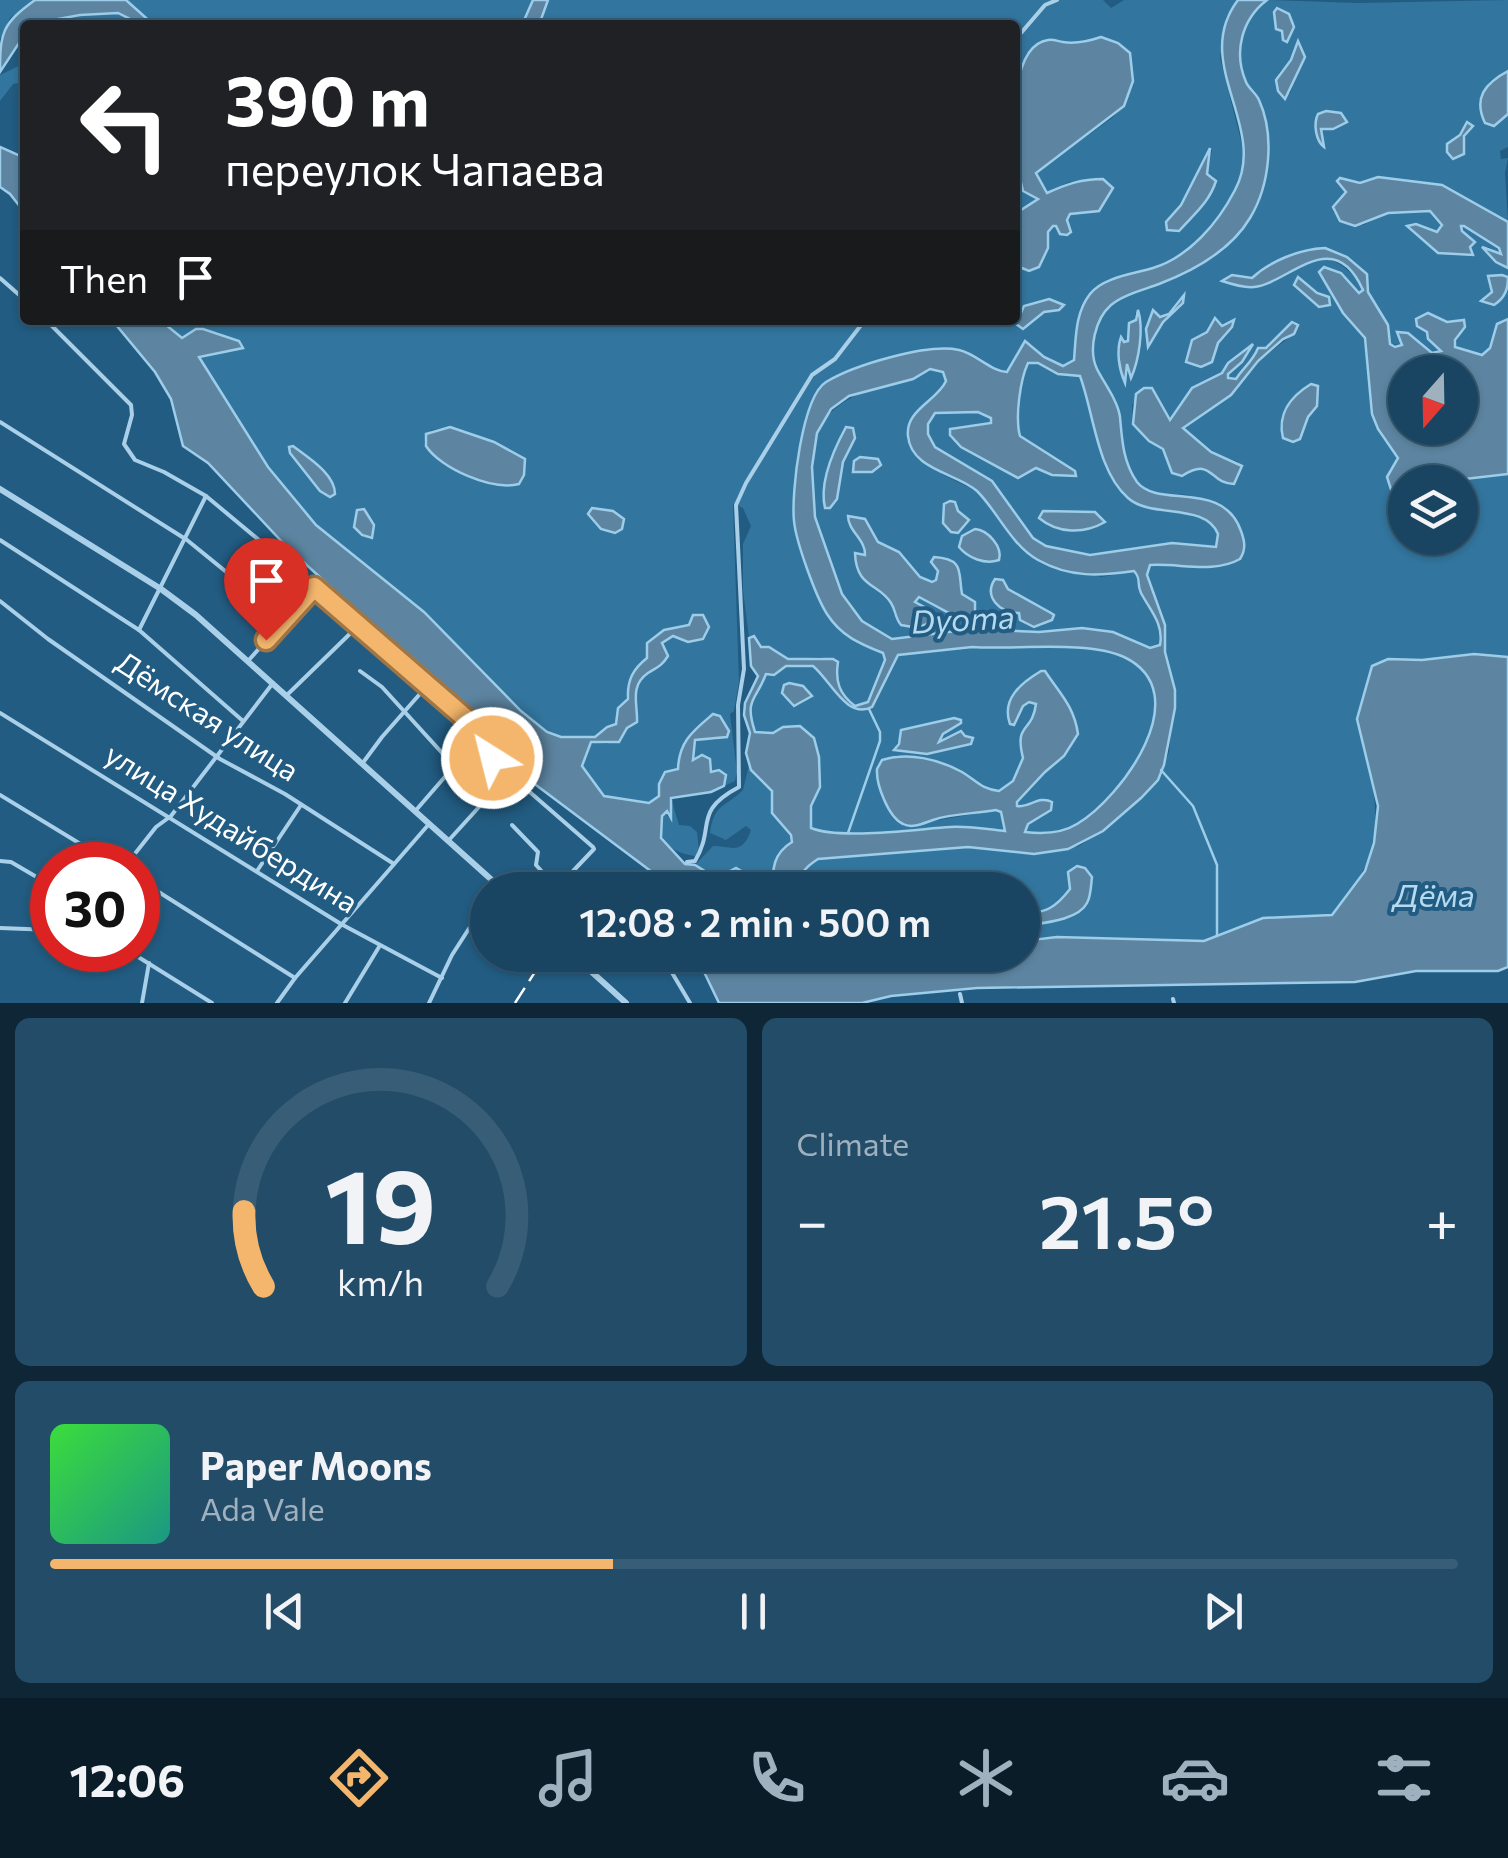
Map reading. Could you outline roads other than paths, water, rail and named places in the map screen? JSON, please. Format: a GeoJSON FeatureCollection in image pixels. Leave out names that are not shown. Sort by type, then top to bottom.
{"type":"FeatureCollection","features":[{"type":"Feature","properties":{"kind":"street"},"geometry":{"type":"LineString","coordinates":[[1020,34],[1045,6],[1057,0]]}},
{"type":"Feature","properties":{"kind":"street"},"geometry":{"type":"LineString","coordinates":[[0,278],[20,296]]}},
{"type":"Feature","properties":{"kind":"street"},"geometry":{"type":"LineString","coordinates":[[51,325],[131,405],[124,444],[131,457],[206,496],[464,717],[476,741],[592,847],[594,850],[573,872]]}},
{"type":"Feature","properties":{"kind":"street"},"geometry":{"type":"LineString","coordinates":[[687,862],[695,861],[701,852],[708,812],[715,802],[739,787],[741,775],[738,705],[744,669],[736,505],[812,375],[834,358],[862,325]]}},
{"type":"Feature","properties":{"kind":"street"},"geometry":{"type":"LineString","coordinates":[[0,422],[187,540],[284,619]]}},
{"type":"Feature","properties":{"kind":"street"},"geometry":{"type":"LineString","coordinates":[[0,489],[161,590],[248,661],[481,872]]}},
{"type":"Feature","properties":{"kind":"street"},"geometry":{"type":"LineString","coordinates":[[139,630],[206,496]]}},
{"type":"Feature","properties":{"kind":"street"},"geometry":{"type":"LineString","coordinates":[[0,540],[139,630],[243,721]]}},
{"type":"Feature","properties":{"kind":"street"},"geometry":{"type":"LineString","coordinates":[[248,661],[314,587]]}},
{"type":"Feature","properties":{"kind":"street","name":"Дёмская улица"},"geometry":{"type":"LineString","coordinates":[[0,601],[218,757],[394,864]]}},
{"type":"Feature","properties":{"kind":"street"},"geometry":{"type":"LineString","coordinates":[[286,695],[360,624]]}},
{"type":"Feature","properties":{"kind":"street"},"geometry":{"type":"LineString","coordinates":[[360,671],[382,687],[454,766]]}},
{"type":"Feature","properties":{"kind":"street"},"geometry":{"type":"LineString","coordinates":[[144,842],[171,816],[273,684]]}},
{"type":"Feature","properties":{"kind":"street"},"geometry":{"type":"LineString","coordinates":[[362,766],[426,687]]}},
{"type":"Feature","properties":{"kind":"street","name":"улица Худайбердина"},"geometry":{"type":"LineString","coordinates":[[0,713],[379,947],[442,978]]}},
{"type":"Feature","properties":{"kind":"street"},"geometry":{"type":"LineString","coordinates":[[415,812],[476,741]]}},
{"type":"Feature","properties":{"kind":"street"},"geometry":{"type":"LineString","coordinates":[[449,840],[509,774]]}},
{"type":"Feature","properties":{"kind":"street"},"geometry":{"type":"LineString","coordinates":[[0,795],[77,842]]}},
{"type":"Feature","properties":{"kind":"street"},"geometry":{"type":"LineString","coordinates":[[258,871],[302,805]]}},
{"type":"Feature","properties":{"kind":"street"},"geometry":{"type":"LineString","coordinates":[[277,1003],[430,822]]}},
{"type":"Feature","properties":{"kind":"street"},"geometry":{"type":"LineString","coordinates":[[512,826],[538,852],[536,865],[542,872]]}},
{"type":"Feature","properties":{"kind":"street"},"geometry":{"type":"LineString","coordinates":[[0,861],[11,862],[30,873]]}},
{"type":"Feature","properties":{"kind":"street"},"geometry":{"type":"LineString","coordinates":[[160,893],[295,978]]}},
{"type":"Feature","properties":{"kind":"street"},"geometry":{"type":"LineString","coordinates":[[429,1003],[470,926]]}},
{"type":"Feature","properties":{"kind":"street"},"geometry":{"type":"LineString","coordinates":[[0,928],[30,929]]}},
{"type":"Feature","properties":{"kind":"street"},"geometry":{"type":"LineString","coordinates":[[345,1003],[379,947]]}},
{"type":"Feature","properties":{"kind":"street"},"geometry":{"type":"LineString","coordinates":[[160,970],[212,1003]]}},
{"type":"Feature","properties":{"kind":"street"},"geometry":{"type":"LineString","coordinates":[[142,1003],[147,972]]}},
{"type":"Feature","properties":{"kind":"street"},"geometry":{"type":"LineString","coordinates":[[591,972],[625,1003]]}},
{"type":"Feature","properties":{"kind":"street"},"geometry":{"type":"LineString","coordinates":[[672,972],[690,1003]]}},
{"type":"Feature","properties":{"kind":"street"},"geometry":{"type":"LineString","coordinates":[[960,994],[962,1003]]}},
{"type":"Feature","properties":{"kind":"water"},"geometry":{"type":"Polygon","coordinates":[[[35,0],[126,0],[148,20],[132,20],[118,13],[20,20],[20,42],[0,72],[5,30],[35,0]]]}},
{"type":"Feature","properties":{"kind":"water"},"geometry":{"type":"Polygon","coordinates":[[[533,0],[548,0],[541,20],[524,20],[533,0]]]}},
{"type":"Feature","properties":{"kind":"water"},"geometry":{"type":"Polygon","coordinates":[[[1238,0],[1267,0],[1251,17],[1240,48],[1242,71],[1259,100],[1267,129],[1268,160],[1257,205],[1233,240],[1210,258],[1111,305],[1097,326],[1093,344],[1097,369],[1117,405],[1126,459],[1137,482],[1160,494],[1220,505],[1232,515],[1244,542],[1240,559],[1219,566],[1150,565],[1147,575],[1165,625],[1165,652],[1175,690],[1175,708],[1158,780],[1103,831],[1068,849],[1034,854],[968,847],[818,859],[804,872],[773,872],[781,851],[792,842],[791,835],[772,813],[772,791],[751,770],[746,753],[750,733],[745,703],[758,676],[751,666],[749,638],[754,636],[761,647],[769,647],[788,659],[838,662],[839,687],[855,706],[868,702],[885,660],[883,653],[852,638],[832,622],[817,595],[798,542],[794,521],[796,469],[810,406],[818,391],[826,382],[854,369],[929,350],[959,350],[1007,372],[1025,341],[1063,366],[1074,360],[1079,317],[1090,294],[1111,280],[1179,256],[1211,226],[1235,190],[1243,166],[1243,143],[1222,47],[1225,24],[1238,0]],[[1028,363],[1023,379],[1020,436],[1075,471],[1076,476],[1052,475],[1036,468],[1018,478],[961,447],[950,435],[950,429],[991,423],[991,418],[978,412],[935,413],[928,424],[928,434],[935,447],[992,481],[1033,538],[1046,546],[1090,555],[1172,543],[1216,547],[1218,534],[1202,518],[1150,508],[1128,498],[1103,458],[1080,376],[1058,374],[1038,363],[1028,363]],[[930,369],[913,379],[849,396],[831,409],[817,433],[812,467],[815,517],[842,594],[862,621],[892,639],[973,629],[1039,632],[1082,628],[1113,632],[1150,648],[1160,645],[1158,624],[1134,571],[1085,574],[1038,560],[1012,537],[977,491],[917,456],[908,436],[911,419],[946,381],[943,372],[930,369]],[[972,647],[898,655],[872,707],[863,710],[847,704],[813,666],[786,666],[774,675],[766,674],[753,700],[755,732],[773,733],[783,727],[800,726],[814,738],[820,787],[811,806],[811,828],[840,833],[957,827],[1005,831],[1001,812],[996,810],[948,816],[915,826],[903,824],[892,815],[884,800],[877,769],[882,760],[923,758],[953,767],[999,791],[1013,781],[1023,758],[1022,733],[1036,704],[1029,702],[1023,706],[1014,725],[1010,724],[1008,707],[1020,686],[1041,671],[1045,671],[1066,701],[1078,734],[1064,756],[1017,802],[1021,806],[1043,800],[1052,802],[1051,810],[1028,824],[1025,832],[1065,830],[1095,811],[1113,792],[1131,769],[1154,719],[1154,695],[1145,673],[1124,657],[1091,649],[972,647]]]}},
{"type":"Feature","properties":{"kind":"water"},"geometry":{"type":"Polygon","coordinates":[[[1277,8],[1289,14],[1294,27],[1287,42],[1282,31],[1276,29],[1277,8]]]}},
{"type":"Feature","properties":{"kind":"water"},"geometry":{"type":"Polygon","coordinates":[[[1101,37],[1130,53],[1133,81],[1124,106],[1036,173],[1047,193],[1095,179],[1103,179],[1113,188],[1099,211],[1070,214],[1067,220],[1071,232],[1067,235],[1053,226],[1039,267],[1020,270],[1020,211],[1038,199],[1023,191],[1020,178],[1020,75],[1035,46],[1048,40],[1087,41],[1101,37]]]}},
{"type":"Feature","properties":{"kind":"water"},"geometry":{"type":"Polygon","coordinates":[[[1298,41],[1305,57],[1285,99],[1276,80],[1291,60],[1298,41]]]}},
{"type":"Feature","properties":{"kind":"water"},"geometry":{"type":"Polygon","coordinates":[[[1508,71],[1508,114],[1494,126],[1485,123],[1480,106],[1483,92],[1508,71]]]}},
{"type":"Feature","properties":{"kind":"water"},"geometry":{"type":"Polygon","coordinates":[[[1341,113],[1347,122],[1333,129],[1321,129],[1324,147],[1317,137],[1316,123],[1318,114],[1341,113]]]}},
{"type":"Feature","properties":{"kind":"water"},"geometry":{"type":"Polygon","coordinates":[[[1467,122],[1473,126],[1464,136],[1464,154],[1453,159],[1447,144],[1460,135],[1467,122]]]}},
{"type":"Feature","properties":{"kind":"water"},"geometry":{"type":"Polygon","coordinates":[[[0,147],[20,156],[20,207],[0,187],[0,147]]]}},
{"type":"Feature","properties":{"kind":"water"},"geometry":{"type":"Polygon","coordinates":[[[1210,148],[1207,174],[1216,181],[1213,189],[1179,231],[1167,230],[1166,222],[1181,205],[1210,148]]]}},
{"type":"Feature","properties":{"kind":"water"},"geometry":{"type":"Polygon","coordinates":[[[1378,177],[1442,185],[1508,222],[1508,268],[1482,247],[1501,254],[1499,248],[1464,226],[1462,231],[1475,242],[1470,247],[1473,255],[1438,253],[1407,226],[1416,224],[1437,232],[1442,225],[1430,211],[1388,213],[1355,226],[1340,221],[1333,207],[1346,192],[1337,181],[1340,178],[1360,183],[1378,177]]]}},
{"type":"Feature","properties":{"kind":"water"},"geometry":{"type":"Polygon","coordinates":[[[1325,248],[1347,257],[1367,274],[1368,292],[1388,325],[1390,344],[1395,347],[1402,345],[1397,332],[1408,333],[1432,353],[1441,351],[1428,339],[1427,332],[1417,326],[1416,319],[1428,313],[1447,322],[1464,320],[1465,327],[1455,340],[1455,347],[1482,355],[1490,348],[1497,324],[1508,319],[1508,474],[1478,477],[1478,465],[1394,465],[1398,458],[1389,445],[1478,445],[1478,355],[1388,355],[1388,444],[1372,414],[1365,338],[1343,313],[1319,272],[1324,267],[1341,273],[1359,293],[1363,290],[1351,271],[1338,261],[1324,259],[1254,287],[1222,281],[1232,275],[1252,278],[1296,253],[1325,248]]]}},
{"type":"Feature","properties":{"kind":"water"},"geometry":{"type":"Polygon","coordinates":[[[1502,275],[1508,281],[1501,299],[1494,305],[1481,301],[1492,292],[1488,276],[1502,275]]]}},
{"type":"Feature","properties":{"kind":"water"},"geometry":{"type":"Polygon","coordinates":[[[1298,277],[1317,293],[1329,297],[1330,305],[1319,307],[1294,285],[1298,277]]]}},
{"type":"Feature","properties":{"kind":"water"},"geometry":{"type":"Polygon","coordinates":[[[1184,295],[1183,303],[1163,322],[1148,347],[1146,329],[1153,310],[1160,317],[1169,314],[1184,295]]]}},
{"type":"Feature","properties":{"kind":"water"},"geometry":{"type":"Polygon","coordinates":[[[1049,299],[1064,305],[1059,310],[1044,312],[1023,329],[1017,325],[1024,306],[1049,299]]]}},
{"type":"Feature","properties":{"kind":"water"},"geometry":{"type":"Polygon","coordinates":[[[1138,310],[1138,354],[1131,378],[1127,364],[1125,383],[1119,342],[1121,337],[1128,341],[1129,323],[1136,320],[1138,310]]]}},
{"type":"Feature","properties":{"kind":"water"},"geometry":{"type":"Polygon","coordinates":[[[1215,318],[1222,326],[1234,320],[1218,343],[1212,362],[1201,367],[1186,362],[1192,340],[1207,332],[1215,318]]]}},
{"type":"Feature","properties":{"kind":"water"},"geometry":{"type":"Polygon","coordinates":[[[1292,322],[1298,325],[1294,334],[1258,361],[1231,395],[1183,428],[1211,452],[1242,466],[1234,484],[1200,469],[1182,476],[1172,473],[1163,449],[1133,424],[1136,394],[1152,388],[1170,420],[1192,388],[1222,373],[1228,363],[1253,344],[1242,362],[1228,374],[1228,378],[1236,379],[1258,348],[1266,348],[1292,322]]]}},
{"type":"Feature","properties":{"kind":"water"},"geometry":{"type":"Polygon","coordinates":[[[116,325],[166,325],[182,338],[203,329],[239,341],[243,348],[199,357],[268,467],[316,525],[424,612],[521,711],[547,732],[561,737],[595,737],[616,724],[618,708],[628,699],[632,676],[647,658],[647,643],[664,630],[689,625],[693,615],[703,615],[709,627],[703,639],[688,642],[673,636],[662,643],[668,656],[642,678],[636,690],[637,722],[627,728],[619,742],[591,742],[582,766],[604,796],[649,803],[659,796],[665,772],[678,769],[688,737],[713,714],[720,716],[729,731],[727,737],[695,740],[693,760],[702,755],[710,759],[711,772],[719,770],[726,775],[724,786],[671,798],[671,818],[667,811],[662,816],[661,838],[685,864],[706,872],[652,872],[532,782],[502,754],[476,721],[285,545],[208,463],[183,446],[171,399],[155,372],[116,325]]]}},
{"type":"Feature","properties":{"kind":"water"},"geometry":{"type":"Polygon","coordinates":[[[1311,384],[1318,386],[1317,406],[1300,439],[1293,442],[1283,438],[1282,421],[1287,406],[1311,384]]]}},
{"type":"Feature","properties":{"kind":"water"},"geometry":{"type":"Polygon","coordinates":[[[450,427],[494,442],[525,459],[519,484],[481,481],[454,470],[433,454],[426,446],[426,434],[450,427]]]}},
{"type":"Feature","properties":{"kind":"water"},"geometry":{"type":"Polygon","coordinates":[[[846,427],[853,428],[855,438],[843,462],[837,499],[825,508],[826,477],[846,427]]]}},
{"type":"Feature","properties":{"kind":"water"},"geometry":{"type":"Polygon","coordinates":[[[293,446],[326,473],[335,494],[330,497],[320,491],[290,453],[289,447],[293,446]]]}},
{"type":"Feature","properties":{"kind":"water"},"geometry":{"type":"Polygon","coordinates":[[[860,457],[878,459],[881,465],[872,472],[853,472],[854,461],[860,457]]]}},
{"type":"Feature","properties":{"kind":"water"},"geometry":{"type":"Polygon","coordinates":[[[950,501],[969,520],[958,533],[951,532],[943,523],[944,504],[950,501]]]}},
{"type":"Feature","properties":{"kind":"water"},"geometry":{"type":"Polygon","coordinates":[[[592,508],[613,511],[624,519],[622,529],[615,533],[601,529],[588,514],[592,508]]]}},
{"type":"Feature","properties":{"kind":"water"},"geometry":{"type":"Polygon","coordinates":[[[364,509],[374,525],[372,538],[354,527],[357,510],[364,509]]]}},
{"type":"Feature","properties":{"kind":"water"},"geometry":{"type":"Polygon","coordinates":[[[1043,511],[1095,512],[1105,522],[1088,529],[1063,529],[1039,518],[1043,511]]]}},
{"type":"Feature","properties":{"kind":"water"},"geometry":{"type":"Polygon","coordinates":[[[848,516],[865,519],[878,542],[899,552],[920,577],[936,580],[938,571],[931,562],[934,557],[955,564],[962,594],[975,602],[975,615],[969,619],[949,613],[919,597],[915,602],[924,607],[931,622],[918,628],[901,625],[886,597],[859,573],[855,553],[865,555],[865,550],[848,516]]]}},
{"type":"Feature","properties":{"kind":"water"},"geometry":{"type":"Polygon","coordinates":[[[975,529],[993,540],[999,560],[977,560],[959,547],[962,536],[975,529]]]}},
{"type":"Feature","properties":{"kind":"water"},"geometry":{"type":"Polygon","coordinates":[[[995,579],[1003,580],[1008,589],[1054,615],[1052,620],[1034,627],[1020,620],[1019,613],[1000,607],[992,598],[995,579]]]}},
{"type":"Feature","properties":{"kind":"water","name":"Дёма"},"geometry":{"type":"Polygon","coordinates":[[[1474,654],[1508,657],[1508,967],[1498,971],[1416,971],[1355,982],[977,988],[891,996],[862,1003],[719,1003],[705,974],[1040,972],[1040,939],[1204,941],[1263,918],[1332,915],[1365,871],[1374,843],[1378,806],[1357,719],[1372,666],[1388,659],[1474,654]]]}},
{"type":"Feature","properties":{"kind":"water"},"geometry":{"type":"Polygon","coordinates":[[[789,683],[803,686],[812,696],[794,706],[782,693],[789,683]]]}},
{"type":"Feature","properties":{"kind":"water"},"geometry":{"type":"Polygon","coordinates":[[[954,718],[961,723],[943,734],[939,742],[961,731],[973,738],[971,744],[927,754],[894,750],[901,730],[954,718]]]}},
{"type":"Feature","properties":{"kind":"water"},"geometry":{"type":"Polygon","coordinates":[[[1077,866],[1085,868],[1092,877],[1087,903],[1076,914],[1040,923],[1040,911],[1055,905],[1070,889],[1068,872],[1077,866]]]}},
{"type":"Feature","properties":{"kind":"waterway"},"geometry":{"type":"LineString","coordinates":[[848,833],[880,741],[869,709]]}},
{"type":"Feature","properties":{"kind":"waterway"},"geometry":{"type":"LineString","coordinates":[[1161,770],[1193,806],[1217,865],[1217,936]]}},
{"type":"Feature","properties":{"kind":"railway"},"geometry":{"type":"LineString","coordinates":[[515,1003],[535,972]]}},
{"type":"Feature","properties":{"kind":"water label","name":"Dyoma"},"geometry":{"type":"Point","coordinates":[963,620]}}]}
